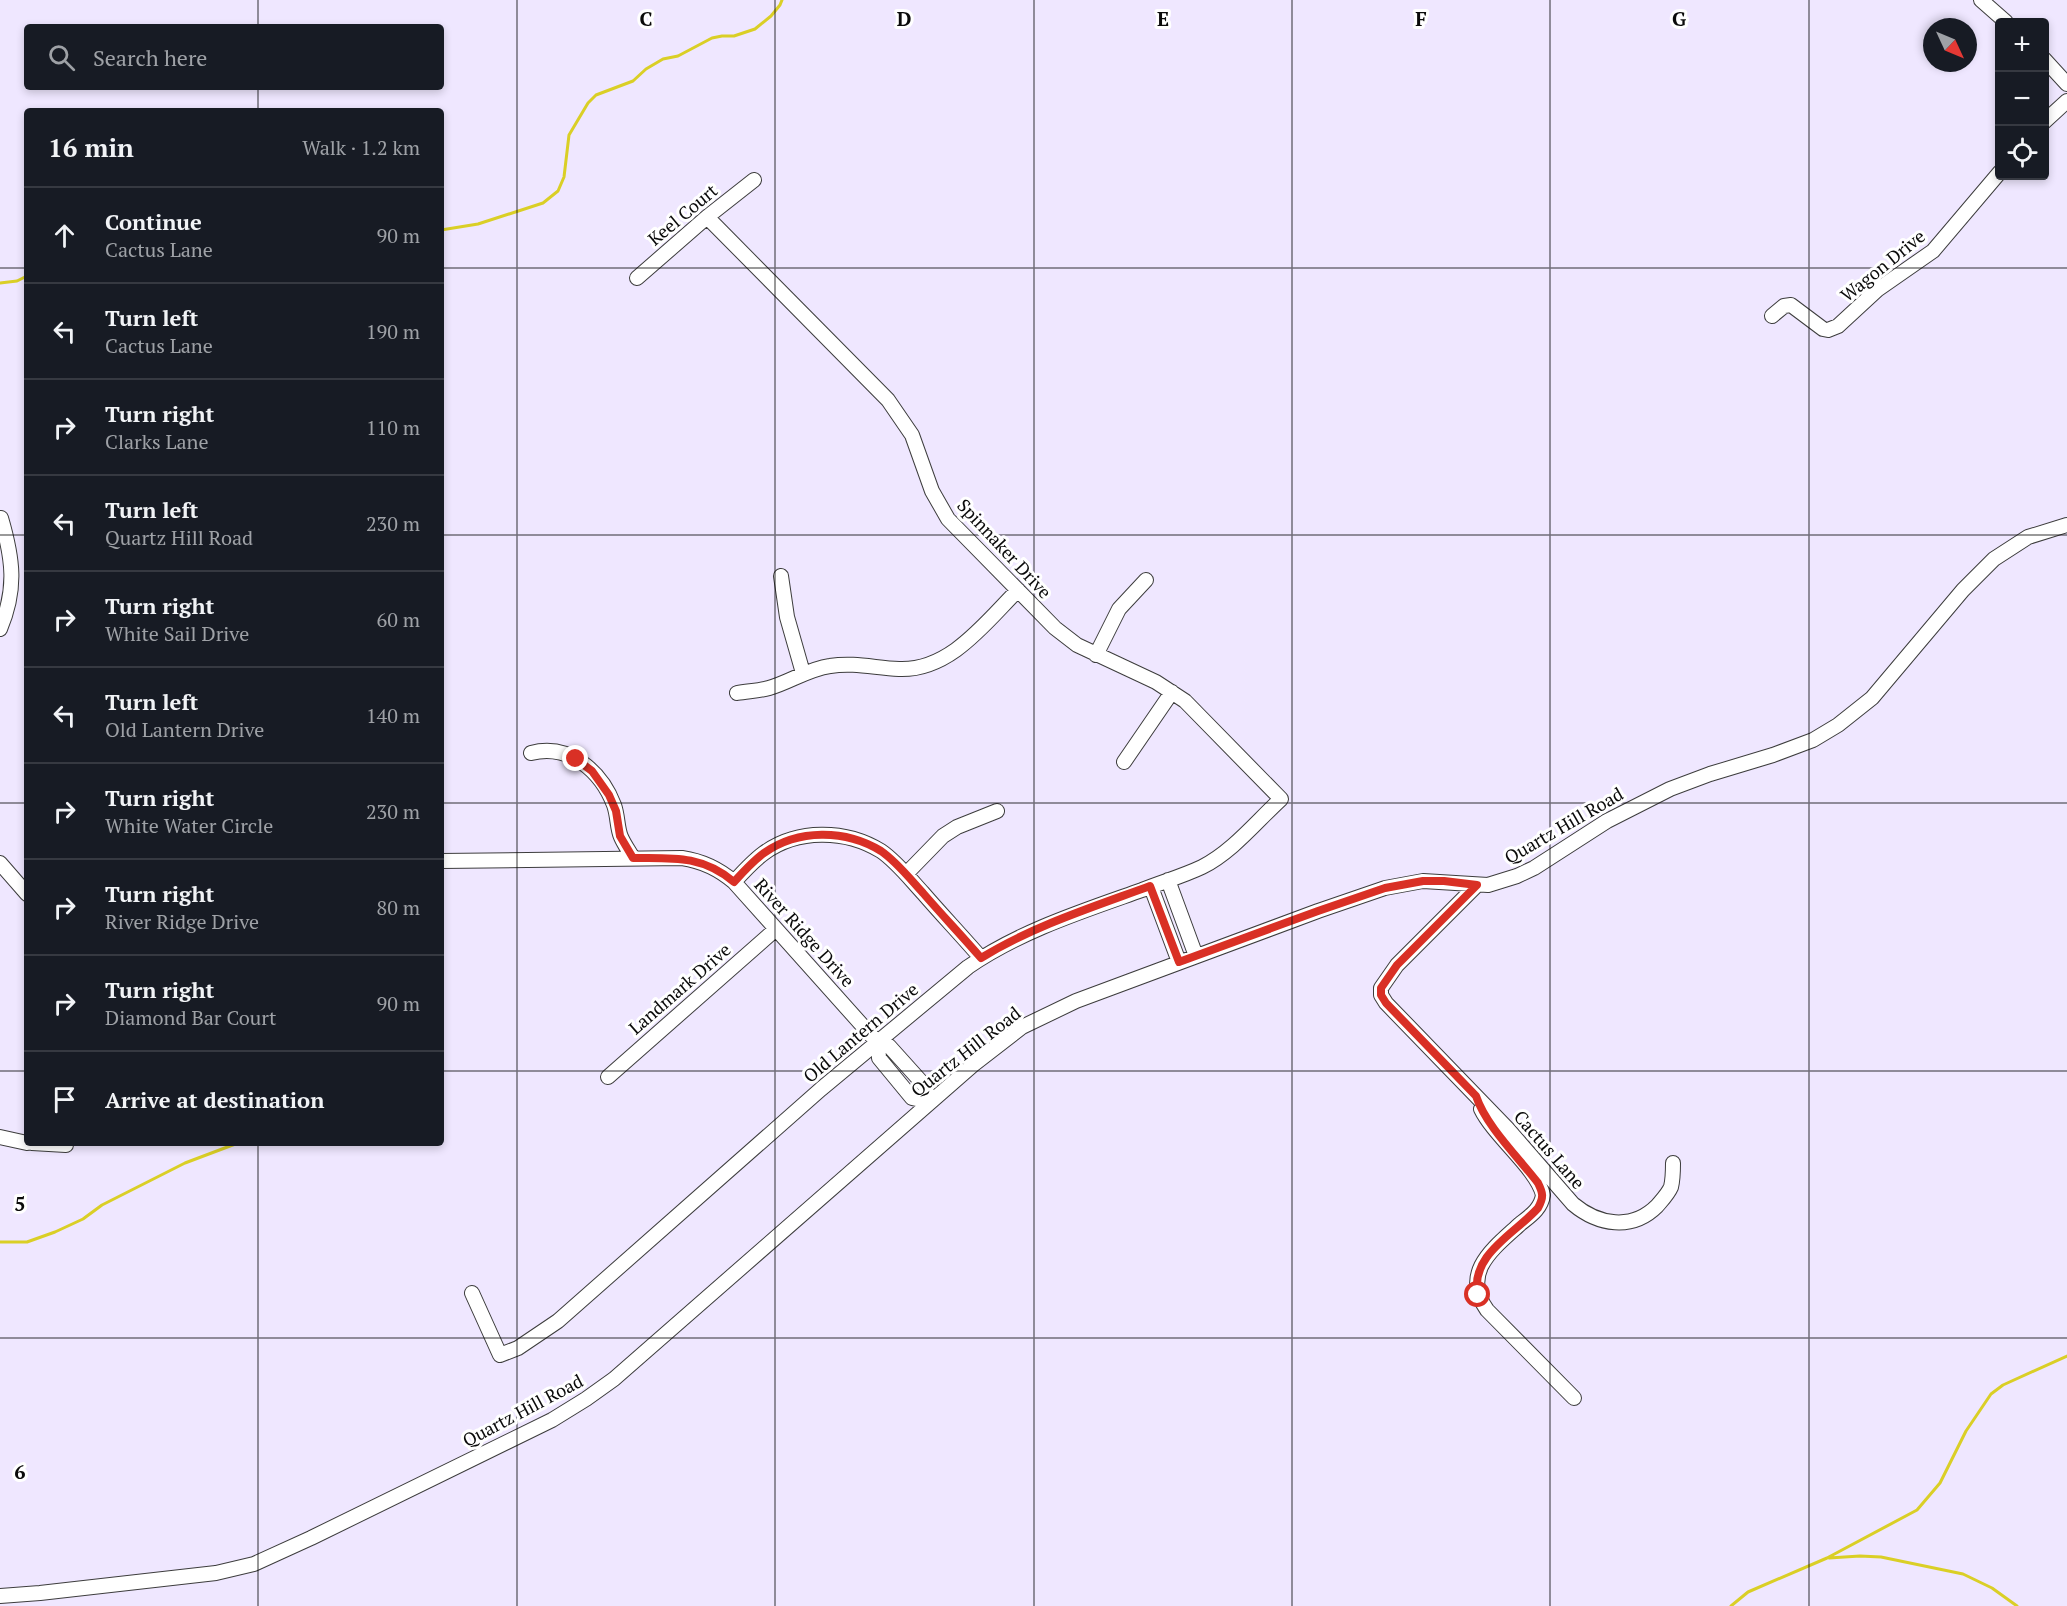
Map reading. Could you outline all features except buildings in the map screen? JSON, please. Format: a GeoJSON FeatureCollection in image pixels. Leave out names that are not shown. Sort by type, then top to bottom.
{"type":"FeatureCollection","features":[{"type":"Feature","properties":{"kind":"street"},"geometry":{"type":"LineString","coordinates":[[1981,0],[2001,18]]}},
{"type":"Feature","properties":{"kind":"street"},"geometry":{"type":"LineString","coordinates":[[2049,64],[2067,84]]}},
{"type":"Feature","properties":{"kind":"street"},"geometry":{"type":"LineString","coordinates":[[2049,117],[2067,101]]}},
{"type":"Feature","properties":{"kind":"street","name":"Wagon Drive"},"geometry":{"type":"LineString","coordinates":[[1772,316],[1784,306],[1791,305],[1822,328],[1828,330],[1838,326],[1876,290],[1933,250],[1995,178]]}},
{"type":"Feature","properties":{"kind":"street","name":"Keel Court"},"geometry":{"type":"LineString","coordinates":[[636,278],[754,180]]}},
{"type":"Feature","properties":{"kind":"street","name":"Spinnaker Drive"},"geometry":{"type":"LineString","coordinates":[[707,217],[888,400],[912,435],[932,491],[948,519],[1018,590],[1066,638],[1172,692],[1194,710],[1281,799]]}},
{"type":"Feature","properties":{"kind":"street"},"geometry":{"type":"LineString","coordinates":[[0,629],[9,605],[12,573],[10,552],[1,518]]}},
{"type":"Feature","properties":{"kind":"street","name":"Quartz Hill Road"},"geometry":{"type":"LineString","coordinates":[[0,1596],[216,1573],[254,1564],[552,1420],[614,1379],[987,1053],[1035,1020],[1076,1001],[1179,962],[1385,888],[1423,881],[1477,885],[1497,883],[1528,871],[1607,821],[1670,789],[1773,755],[1825,734],[1872,698],[1963,590],[1994,559],[2022,539],[2067,525]]}},
{"type":"Feature","properties":{"kind":"street"},"geometry":{"type":"LineString","coordinates":[[781,576],[787,617],[803,673]]}},
{"type":"Feature","properties":{"kind":"street"},"geometry":{"type":"LineString","coordinates":[[1096,655],[1119,609],[1146,580]]}},
{"type":"Feature","properties":{"kind":"street"},"geometry":{"type":"LineString","coordinates":[[737,693],[768,688],[803,673],[844,664],[897,669],[927,666],[952,653],[1018,590]]}},
{"type":"Feature","properties":{"kind":"street"},"geometry":{"type":"LineString","coordinates":[[1124,762],[1172,692]]}},
{"type":"Feature","properties":{"kind":"street"},"geometry":{"type":"LineString","coordinates":[[531,753],[552,750],[569,754],[592,771],[613,802],[620,836],[633,858]]}},
{"type":"Feature","properties":{"kind":"street","name":"Old Lantern Drive"},"geometry":{"type":"LineString","coordinates":[[472,1293],[500,1355],[518,1348],[558,1321],[821,1089],[981,958],[1026,934],[1203,866],[1221,855],[1281,799]]}},
{"type":"Feature","properties":{"kind":"street"},"geometry":{"type":"LineString","coordinates":[[906,874],[943,836],[957,827],[997,811]]}},
{"type":"Feature","properties":{"kind":"street"},"geometry":{"type":"LineString","coordinates":[[734,882],[765,852],[791,839],[806,835],[831,836],[862,843],[885,854],[906,874],[981,958]]}},
{"type":"Feature","properties":{"kind":"street","name":"River Ridge Drive"},"geometry":{"type":"LineString","coordinates":[[444,861],[633,858],[691,860],[715,869],[734,882],[878,1043],[889,1046],[925,1086],[930,1102]]}},
{"type":"Feature","properties":{"kind":"street"},"geometry":{"type":"LineString","coordinates":[[0,863],[24,891]]}},
{"type":"Feature","properties":{"kind":"street"},"geometry":{"type":"LineString","coordinates":[[1168,880],[1196,956]]}},
{"type":"Feature","properties":{"kind":"street","name":"Cactus Lane"},"geometry":{"type":"LineString","coordinates":[[1477,885],[1397,965],[1380,991],[1386,1003],[1508,1128],[1573,1204],[1596,1218],[1626,1223],[1650,1212],[1668,1192],[1673,1163]]}},
{"type":"Feature","properties":{"kind":"street"},"geometry":{"type":"LineString","coordinates":[[1150,886],[1179,962]]}},
{"type":"Feature","properties":{"kind":"street","name":"Landmark Drive"},"geometry":{"type":"LineString","coordinates":[[608,1077],[776,929]]}},
{"type":"Feature","properties":{"kind":"street","name":"Cactus Lane"},"geometry":{"type":"LineString","coordinates":[[1476,1096],[1486,1119],[1538,1183],[1543,1195],[1543,1200],[1535,1211],[1483,1261],[1477,1279],[1478,1295],[1486,1310],[1574,1398]]}},
{"type":"Feature","properties":{"kind":"street"},"geometry":{"type":"LineString","coordinates":[[0,1137],[24,1142]]}},
{"type":"Feature","properties":{"kind":"waterway"},"geometry":{"type":"LineString","coordinates":[[444,230],[478,224],[543,203],[558,191],[564,177],[569,135],[588,103],[596,95],[633,81],[646,69],[663,59],[678,56],[712,38],[734,36],[755,29],[771,16],[782,0]]}},
{"type":"Feature","properties":{"kind":"waterway"},"geometry":{"type":"LineString","coordinates":[[0,283],[17,281],[24,278]]}},
{"type":"Feature","properties":{"kind":"waterway"},"geometry":{"type":"LineString","coordinates":[[0,1242],[27,1242],[55,1232],[83,1219],[102,1205],[185,1163],[230,1146]]}},
{"type":"Feature","properties":{"kind":"waterway"},"geometry":{"type":"LineString","coordinates":[[1731,1606],[1748,1592],[1827,1558],[1917,1510],[1940,1483],[1966,1431],[1991,1394],[2003,1385],[2067,1356]]}},
{"type":"Feature","properties":{"kind":"waterway"},"geometry":{"type":"LineString","coordinates":[[1829,1558],[1881,1557],[1963,1574],[1992,1588],[2017,1606]]}},
{"type":"Feature","properties":{"kind":"route"},"geometry":{"type":"LineString","coordinates":[[576,759],[592,771],[609,795],[616,811],[620,836],[633,858],[691,860],[708,865],[734,882],[758,857],[791,839],[818,835],[854,840],[885,854],[906,874],[981,958],[1026,934],[1150,886],[1179,962],[1385,888],[1423,881],[1477,885],[1397,965],[1380,991],[1386,1003],[1476,1096],[1482,1113],[1543,1192],[1543,1200],[1538,1208],[1483,1261],[1477,1279],[1478,1295]]}}]}
